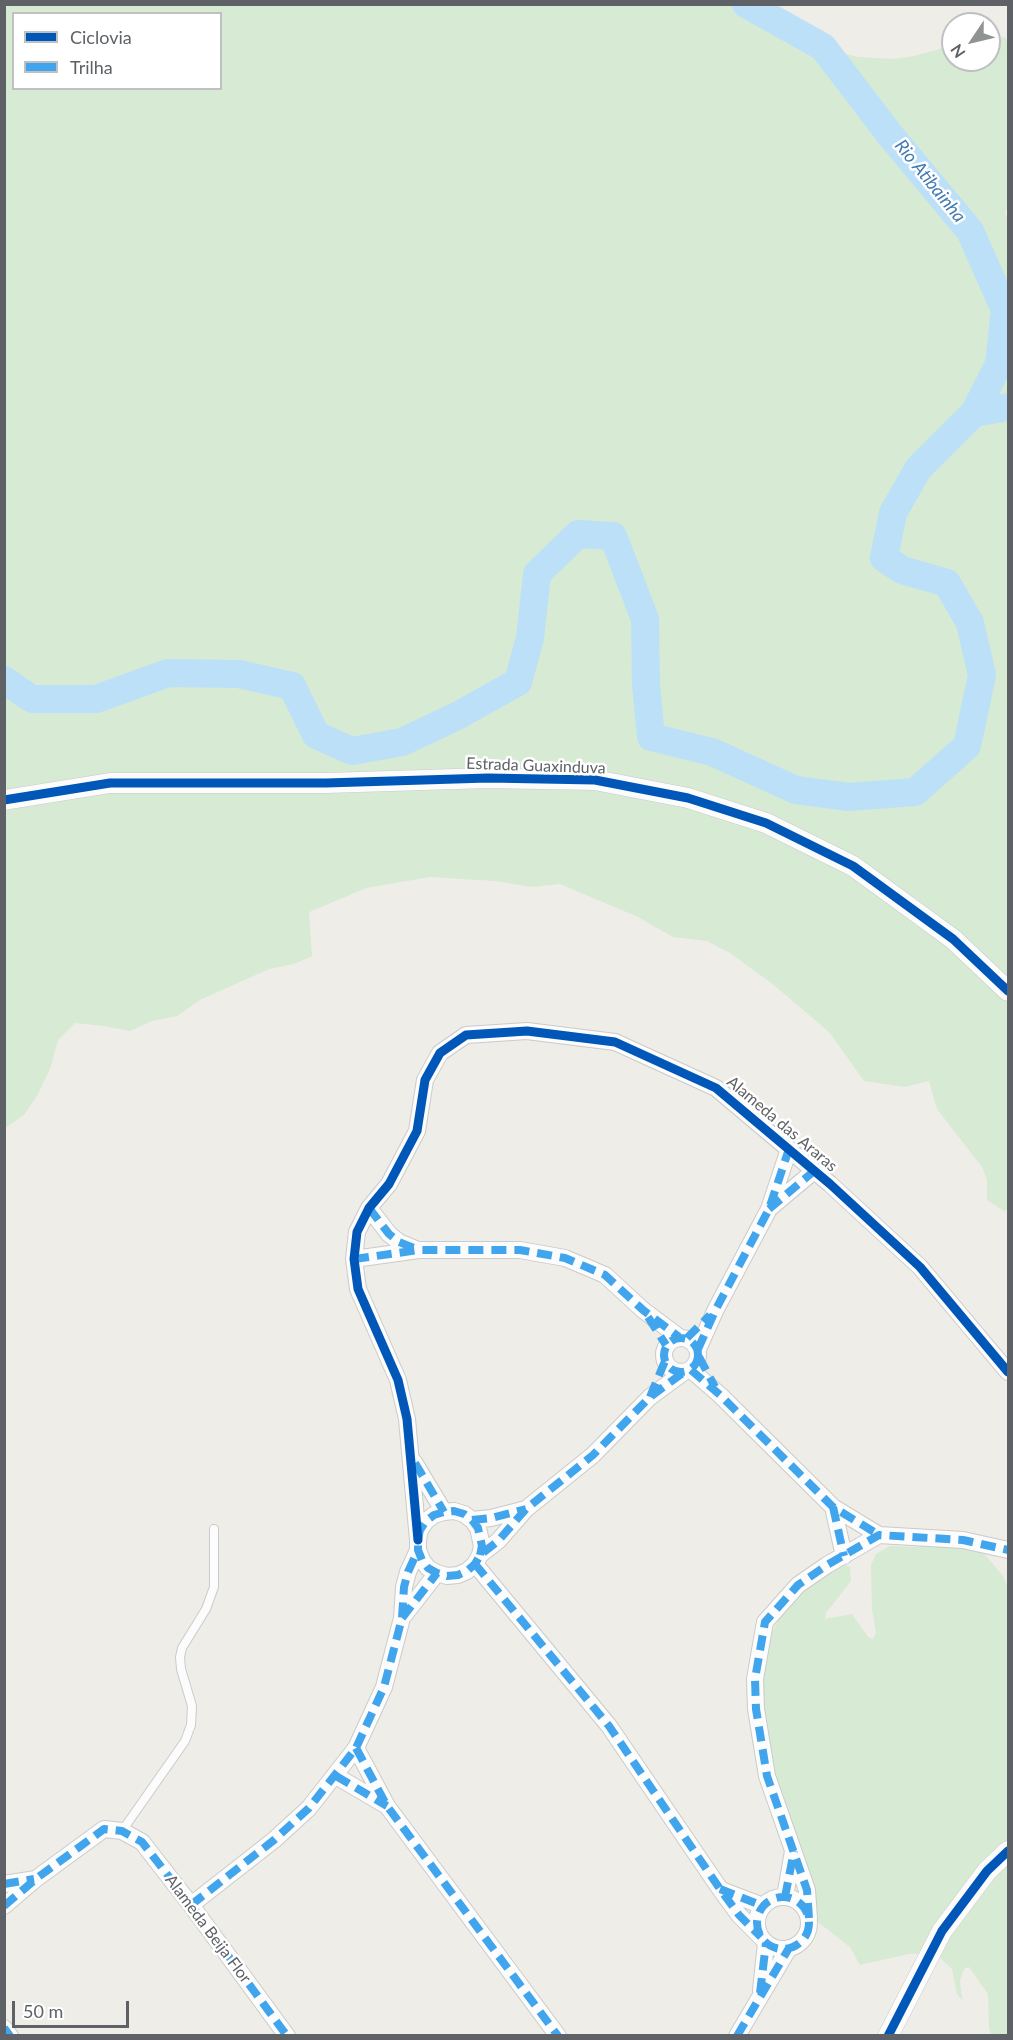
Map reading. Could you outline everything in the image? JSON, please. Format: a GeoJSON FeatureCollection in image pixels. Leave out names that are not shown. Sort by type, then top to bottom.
{"type":"FeatureCollection","features":[{"type":"Feature","properties":{"kind":"street","name":"Estrada Guaxinduva"},"geometry":{"type":"LineString","coordinates":[[4,800],[110,783],[326,783],[488,778],[595,780],[664,793],[688,798],[766,823],[853,866],[953,939],[1008,991]]}},
{"type":"Feature","properties":{"kind":"street","name":"Alameda das Araras"},"geometry":{"type":"LineString","coordinates":[[418,1545],[407,1419],[398,1380],[358,1289],[354,1259],[357,1232],[369,1208],[389,1184],[417,1131],[425,1080],[440,1053],[466,1035],[527,1031],[615,1042],[716,1088],[789,1149],[920,1267],[1008,1372]]}},
{"type":"Feature","properties":{"kind":"street"},"geometry":{"type":"LineString","coordinates":[[418,1545],[422,1560],[429,1568],[447,1576],[458,1575],[498,1541],[526,1509],[593,1455],[650,1397],[717,1309],[769,1209],[789,1149]]}},
{"type":"Feature","properties":{"kind":"street"},"geometry":{"type":"LineString","coordinates":[[769,1209],[814,1171]]}},
{"type":"Feature","properties":{"kind":"street"},"geometry":{"type":"LineString","coordinates":[[369,1208],[389,1234],[399,1242],[419,1250]]}},
{"type":"Feature","properties":{"kind":"street"},"geometry":{"type":"LineString","coordinates":[[354,1259],[419,1250],[520,1250],[565,1258],[605,1275],[643,1310],[720,1395],[833,1507],[879,1535],[963,1540],[1008,1550]]}},
{"type":"Feature","properties":{"kind":"street"},"geometry":{"type":"LineString","coordinates":[[412,1458],[444,1512]]}},
{"type":"Feature","properties":{"kind":"street"},"geometry":{"type":"LineString","coordinates":[[833,1507],[844,1556]]}},
{"type":"Feature","properties":{"kind":"street"},"geometry":{"type":"LineString","coordinates":[[472,1520],[491,1518],[526,1509]]}},
{"type":"Feature","properties":{"kind":"street"},"geometry":{"type":"LineString","coordinates":[[191,1905],[274,1840],[309,1808],[356,1748],[384,1687],[402,1618],[404,1587],[418,1545],[420,1530],[434,1515],[454,1511],[472,1520],[481,1537],[477,1560],[609,1726],[739,1915],[764,1940],[781,1949],[789,1948],[802,1940],[807,1933],[809,1918],[807,1890],[767,1776],[756,1709],[755,1679],[765,1622],[798,1586],[827,1565],[879,1535]]}},
{"type":"Feature","properties":{"kind":"street"},"geometry":{"type":"LineString","coordinates":[[402,1618],[437,1573]]}},
{"type":"Feature","properties":{"kind":"street"},"geometry":{"type":"LineString","coordinates":[[356,1748],[387,1806],[558,2036]]}},
{"type":"Feature","properties":{"kind":"street"},"geometry":{"type":"LineString","coordinates":[[336,1776],[387,1806]]}},
{"type":"Feature","properties":{"kind":"street"},"geometry":{"type":"LineString","coordinates":[[4,1906],[37,1878],[104,1829],[122,1831]]}},
{"type":"Feature","properties":{"kind":"street","name":"Alameda Beija Flor"},"geometry":{"type":"LineString","coordinates":[[122,1831],[142,1842],[287,2036]]}},
{"type":"Feature","properties":{"kind":"street"},"geometry":{"type":"LineString","coordinates":[[785,1897],[794,1851]]}},
{"type":"Feature","properties":{"kind":"street"},"geometry":{"type":"LineString","coordinates":[[888,2036],[942,1931],[987,1871],[1008,1851]]}},
{"type":"Feature","properties":{"kind":"street"},"geometry":{"type":"LineString","coordinates":[[4,1884],[37,1878]]}},
{"type":"Feature","properties":{"kind":"street"},"geometry":{"type":"LineString","coordinates":[[720,1889],[763,1906]]}},
{"type":"Feature","properties":{"kind":"street"},"geometry":{"type":"LineString","coordinates":[[760,1997],[764,1940],[757,1921],[763,1906],[777,1898],[785,1897],[800,1903],[809,1918]]}},
{"type":"Feature","properties":{"kind":"street"},"geometry":{"type":"LineString","coordinates":[[737,2036],[789,1948]]}},
{"type":"Feature","properties":{"kind":"street"},"geometry":{"type":"LineString","coordinates":[[4,2028],[10,2036]]}},
{"type":"Feature","properties":{"kind":"lane"},"geometry":{"type":"LineString","coordinates":[[122,1831],[185,1741],[191,1725],[192,1706],[181,1669],[180,1657],[182,1648],[206,1610],[214,1587],[214,1528]]}},
{"type":"Feature","properties":{"kind":"green space"},"geometry":{"type":"Polygon","coordinates":[[[761,4],[766,13],[780,20],[790,34],[829,43],[843,53],[857,57],[894,59],[941,48],[941,72],[1001,72],[1001,37],[1006,38],[1008,42],[1008,206],[1005,213],[1008,219],[1008,1209],[1004,1211],[987,1200],[987,1179],[982,1167],[937,1109],[929,1081],[905,1087],[864,1081],[830,1033],[774,985],[730,953],[707,941],[673,937],[636,916],[560,884],[531,887],[495,881],[430,877],[366,888],[309,912],[312,956],[294,964],[269,969],[200,1000],[177,1016],[152,1021],[130,1031],[75,1023],[58,1040],[50,1069],[38,1094],[24,1115],[5,1128],[5,5],[761,4]]]}},
{"type":"Feature","properties":{"kind":"green space"},"geometry":{"type":"Polygon","coordinates":[[[943,1538],[981,1550],[1003,1576],[1008,1587],[1008,2035],[991,2035],[988,1994],[969,1967],[964,1969],[960,1981],[962,2000],[957,1994],[952,1969],[935,1953],[908,1954],[860,1965],[850,1947],[813,1918],[752,1722],[764,1646],[791,1598],[840,1564],[850,1567],[851,1581],[826,1613],[825,1619],[852,1614],[868,1637],[873,1639],[876,1633],[872,1609],[871,1565],[876,1554],[890,1546],[919,1547],[943,1538]]]}},
{"type":"Feature","properties":{"kind":"waterway","name":"Rio Atibainha"},"geometry":{"type":"LineString","coordinates":[[4,680],[32,699],[96,699],[168,673],[239,674],[292,686],[316,735],[352,751],[402,742],[457,716],[518,682],[530,638],[537,574],[578,534],[613,536],[645,619],[646,685],[651,737],[712,752],[796,790],[849,797],[915,792],[967,746],[982,675],[970,623],[947,583],[902,570],[884,558],[893,513],[918,469],[974,413],[999,364],[1005,310],[970,231],[890,135],[823,47],[746,4]]}},
{"type":"Feature","properties":{"kind":"waterway"},"geometry":{"type":"LineString","coordinates":[[974,413],[1008,407]]}},
{"type":"Feature","properties":{"kind":"marked path"},"geometry":{"type":"LineString","coordinates":[[698,1349],[716,1309],[769,1209],[789,1149]]}},
{"type":"Feature","properties":{"kind":"marked path"},"geometry":{"type":"LineString","coordinates":[[769,1209],[814,1171]]}},
{"type":"Feature","properties":{"kind":"marked path"},"geometry":{"type":"LineString","coordinates":[[369,1208],[389,1234],[399,1242],[419,1250]]}},
{"type":"Feature","properties":{"kind":"marked path"},"geometry":{"type":"LineString","coordinates":[[354,1259],[419,1250],[520,1250],[565,1258],[605,1275],[643,1310],[679,1337]]}},
{"type":"Feature","properties":{"kind":"marked path"},"geometry":{"type":"LineString","coordinates":[[687,1338],[710,1315]]}},
{"type":"Feature","properties":{"kind":"marked path"},"geometry":{"type":"LineString","coordinates":[[648,1317],[666,1345]]}},
{"type":"Feature","properties":{"kind":"marked path"},"geometry":{"type":"LineString","coordinates":[[681,1338],[693,1343],[698,1355],[693,1367],[681,1372],[669,1367],[664,1355],[669,1343],[681,1338]]}},
{"type":"Feature","properties":{"kind":"marked path"},"geometry":{"type":"LineString","coordinates":[[699,1357],[715,1387]]}},
{"type":"Feature","properties":{"kind":"marked path"},"geometry":{"type":"LineString","coordinates":[[650,1397],[665,1361]]}},
{"type":"Feature","properties":{"kind":"marked path"},"geometry":{"type":"LineString","coordinates":[[691,1370],[720,1395],[833,1507],[879,1535]]}},
{"type":"Feature","properties":{"kind":"marked path"},"geometry":{"type":"LineString","coordinates":[[480,1555],[482,1546],[478,1528],[464,1514],[454,1511],[434,1515],[420,1530],[418,1550],[428,1568],[447,1576],[467,1571],[526,1509],[593,1455],[650,1397],[684,1372]]}},
{"type":"Feature","properties":{"kind":"marked path"},"geometry":{"type":"LineString","coordinates":[[415,1463],[444,1512]]}},
{"type":"Feature","properties":{"kind":"marked path"},"geometry":{"type":"LineString","coordinates":[[833,1507],[844,1556]]}},
{"type":"Feature","properties":{"kind":"marked path"},"geometry":{"type":"LineString","coordinates":[[472,1520],[491,1518],[526,1509]]}},
{"type":"Feature","properties":{"kind":"marked path"},"geometry":{"type":"LineString","coordinates":[[809,1918],[807,1890],[767,1776],[756,1709],[755,1679],[765,1622],[798,1585],[879,1535],[963,1540],[1008,1550]]}},
{"type":"Feature","properties":{"kind":"marked path"},"geometry":{"type":"LineString","coordinates":[[191,1905],[274,1840],[309,1808],[356,1748],[384,1687],[402,1618],[404,1587],[418,1550]]}},
{"type":"Feature","properties":{"kind":"marked path"},"geometry":{"type":"LineString","coordinates":[[475,1564],[609,1726],[720,1889],[739,1915],[761,1937]]}},
{"type":"Feature","properties":{"kind":"marked path"},"geometry":{"type":"LineString","coordinates":[[402,1618],[437,1573]]}},
{"type":"Feature","properties":{"kind":"marked path"},"geometry":{"type":"LineString","coordinates":[[356,1748],[387,1806],[558,2036]]}},
{"type":"Feature","properties":{"kind":"marked path"},"geometry":{"type":"LineString","coordinates":[[336,1776],[387,1806]]}},
{"type":"Feature","properties":{"kind":"marked path"},"geometry":{"type":"LineString","coordinates":[[4,1906],[37,1878],[104,1829],[122,1831],[142,1842],[287,2036]]}},
{"type":"Feature","properties":{"kind":"marked path"},"geometry":{"type":"LineString","coordinates":[[785,1897],[794,1851]]}},
{"type":"Feature","properties":{"kind":"marked path"},"geometry":{"type":"LineString","coordinates":[[4,1884],[34,1879]]}},
{"type":"Feature","properties":{"kind":"marked path"},"geometry":{"type":"LineString","coordinates":[[720,1889],[763,1906]]}},
{"type":"Feature","properties":{"kind":"marked path"},"geometry":{"type":"LineString","coordinates":[[783,1897],[793,1899],[801,1905],[807,1913],[809,1923],[807,1933],[801,1941],[793,1947],[783,1949],[773,1947],[765,1941],[759,1933],[757,1923],[759,1913],[765,1905],[773,1899],[783,1897]]}},
{"type":"Feature","properties":{"kind":"marked path"},"geometry":{"type":"LineString","coordinates":[[760,1993],[766,1943]]}},
{"type":"Feature","properties":{"kind":"marked path"},"geometry":{"type":"LineString","coordinates":[[737,2036],[789,1948]]}},
{"type":"Feature","properties":{"kind":"marked path"},"geometry":{"type":"LineString","coordinates":[[4,2028],[10,2036]]}},
{"type":"Feature","properties":{"kind":"cycle path"},"geometry":{"type":"LineString","coordinates":[[4,800],[110,783],[326,783],[488,778],[595,780],[688,798],[766,823],[853,866],[953,939],[1008,991]]}},
{"type":"Feature","properties":{"kind":"cycle path"},"geometry":{"type":"LineString","coordinates":[[418,1540],[407,1419],[398,1380],[358,1289],[354,1259],[357,1232],[369,1208],[389,1184],[417,1131],[425,1080],[440,1053],[466,1035],[527,1031],[615,1042],[716,1088],[830,1184],[920,1267],[1008,1372]]}},
{"type":"Feature","properties":{"kind":"cycle path"},"geometry":{"type":"LineString","coordinates":[[888,2036],[942,1931],[987,1871],[1008,1851]]}}]}
